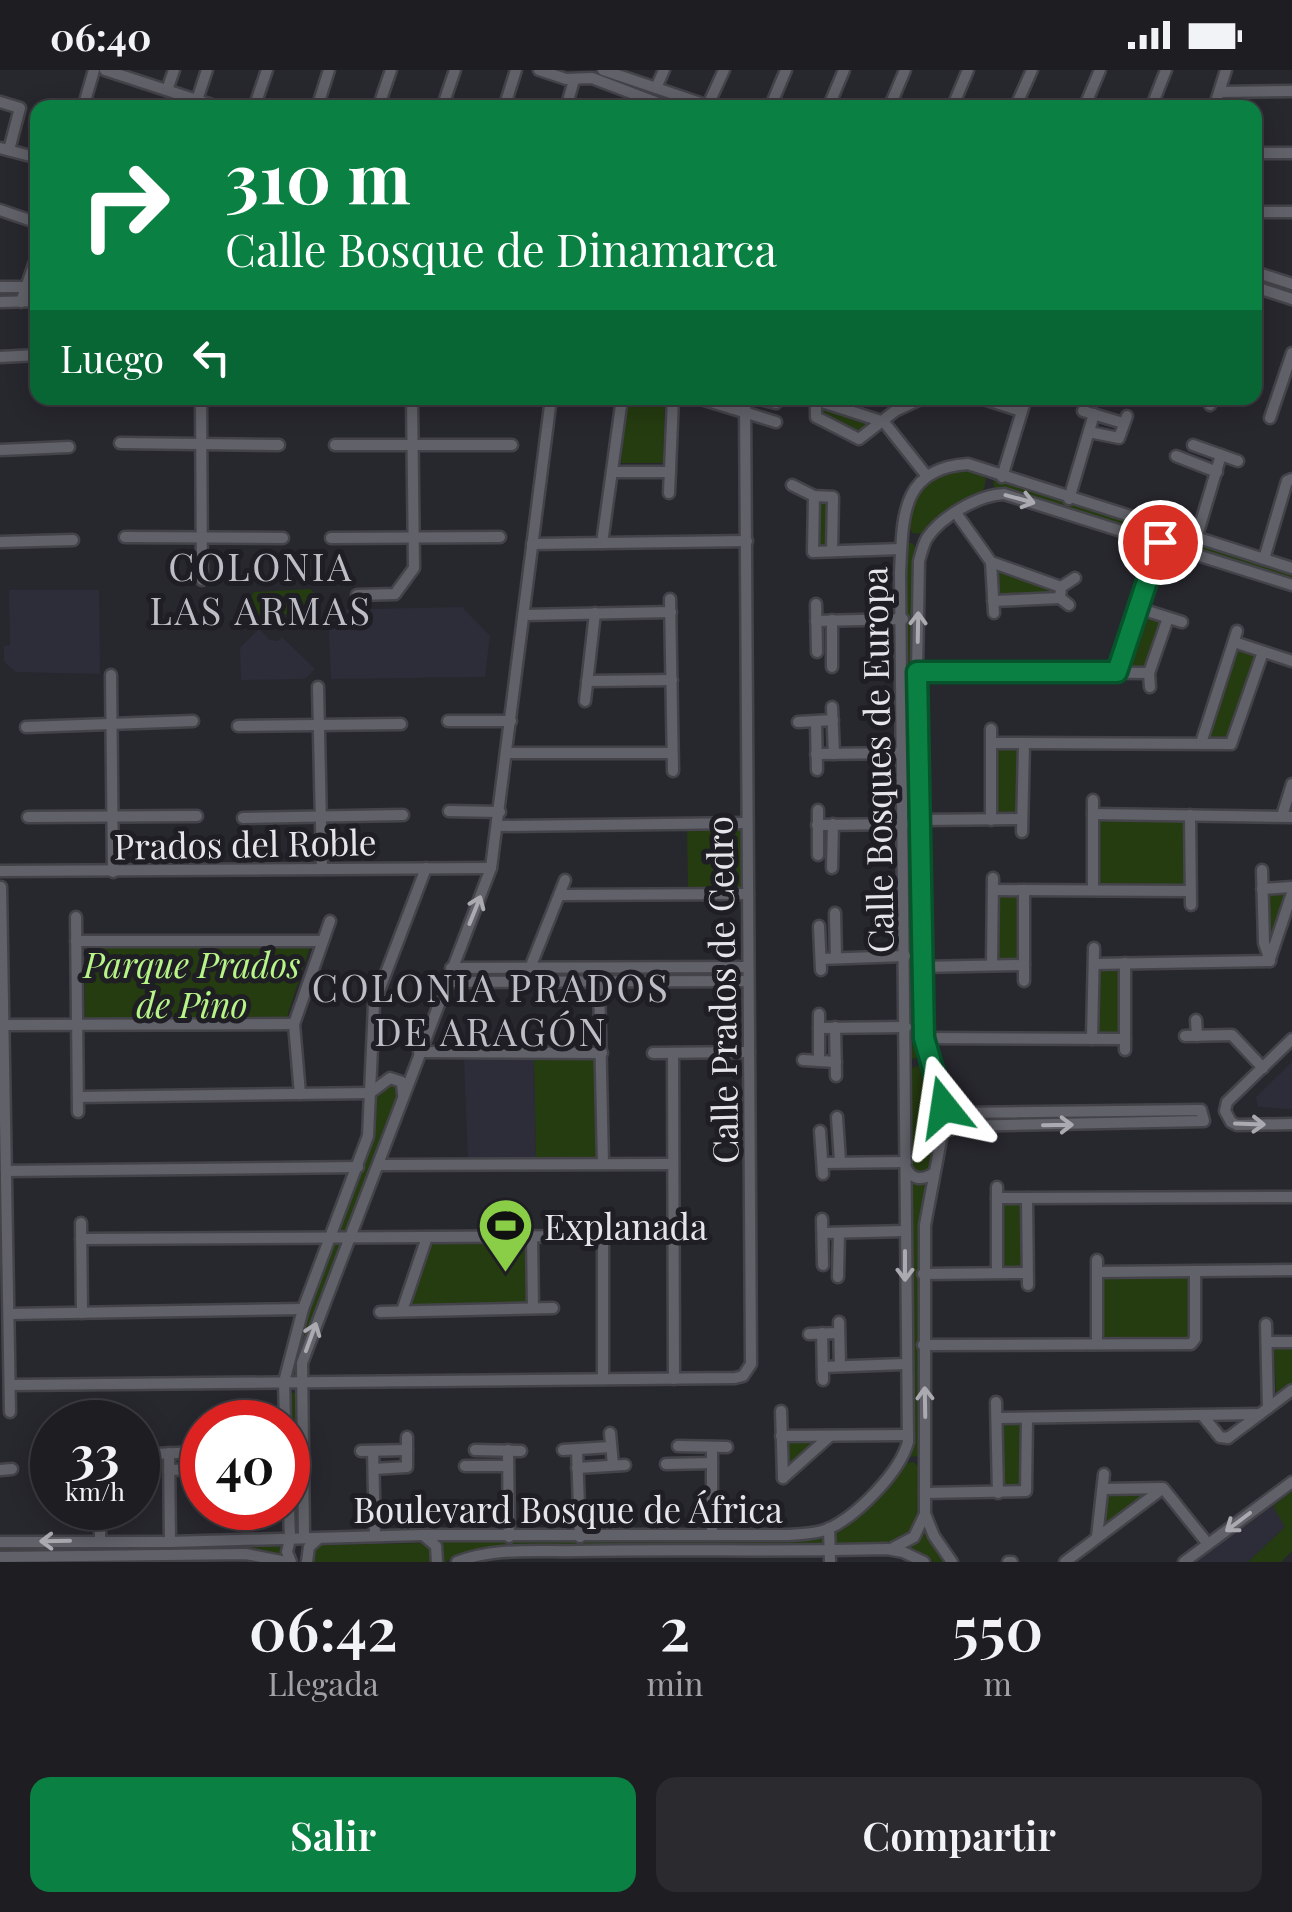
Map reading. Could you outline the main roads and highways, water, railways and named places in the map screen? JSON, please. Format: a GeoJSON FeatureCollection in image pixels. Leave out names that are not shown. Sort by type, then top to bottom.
{"type":"FeatureCollection","features":[{"type":"Feature","properties":{"kind":"place","name":"Explanada"},"geometry":{"type":"Point","coordinates":[505,1274]}},
{"type":"Feature","properties":{"kind":"district","name":"COLONIA LAS ARMAS"},"geometry":{"type":"Point","coordinates":[261,587]}},
{"type":"Feature","properties":{"kind":"district","name":"COLONIA PRADOS DE ARAGÓN"},"geometry":{"type":"Point","coordinates":[491,1008]}},
{"type":"Feature","properties":{"kind":"park label","name":"Parque Prados de Pino"},"geometry":{"type":"Point","coordinates":[192,983]}}]}
